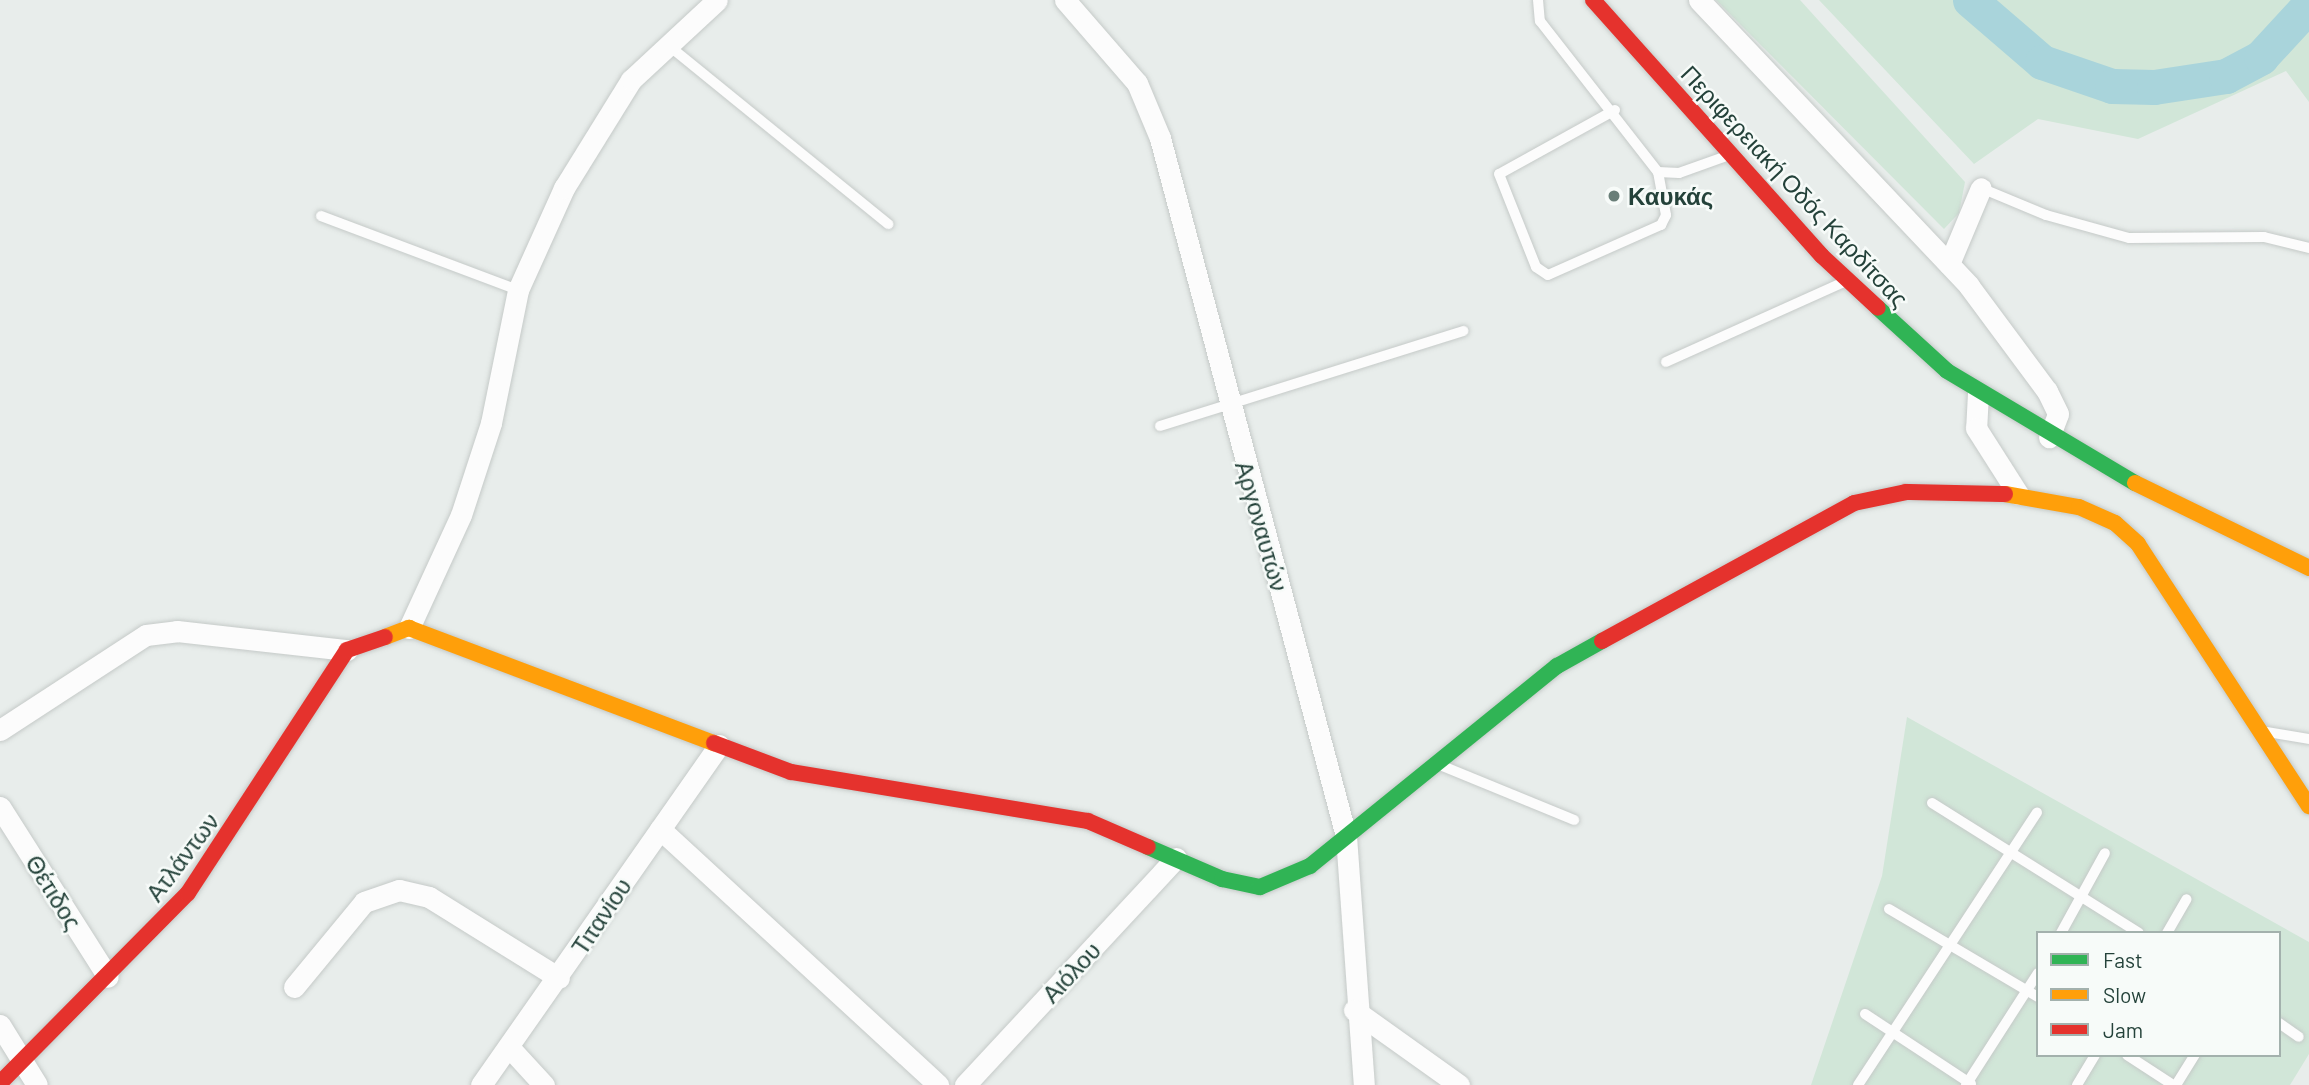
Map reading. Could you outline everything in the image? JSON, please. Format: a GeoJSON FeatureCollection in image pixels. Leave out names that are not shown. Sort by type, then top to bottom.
{"type":"FeatureCollection","features":[{"type":"Feature","properties":{"kind":"street"},"geometry":{"type":"LineString","coordinates":[[717,0],[668,45],[597,126],[518,290],[491,423],[461,515],[409,628],[791,772],[1088,821],[1232,883],[1260,887],[1300,872],[1434,762],[1597,640],[1833,512],[1906,492],[2018,494],[2079,506],[2115,523],[2138,544],[2309,806]]}},
{"type":"Feature","properties":{"kind":"street","name":"Αργοναυτών"},"geometry":{"type":"LineString","coordinates":[[1065,0],[1132,76],[1153,117],[1346,836],[1354,1010],[1364,1085]]}},
{"type":"Feature","properties":{"kind":"street","name":"Περιφερειακή Οδός Καρδίτσας"},"geometry":{"type":"LineString","coordinates":[[1593,0],[1729,156],[1846,281],[1978,393],[2049,436],[2209,523],[2309,568]]}},
{"type":"Feature","properties":{"kind":"street"},"geometry":{"type":"LineString","coordinates":[[1699,0],[1949,264],[2047,391],[2058,414],[2049,436]]}},
{"type":"Feature","properties":{"kind":"street"},"geometry":{"type":"LineString","coordinates":[[1949,264],[1981,188]]}},
{"type":"Feature","properties":{"kind":"street"},"geometry":{"type":"LineString","coordinates":[[1978,393],[1976,428],[2018,494]]}},
{"type":"Feature","properties":{"kind":"street","name":"Ατλάντων"},"geometry":{"type":"LineString","coordinates":[[0,1083],[108,977],[195,884],[347,650],[370,637],[409,628]]}},
{"type":"Feature","properties":{"kind":"street"},"geometry":{"type":"LineString","coordinates":[[0,730],[146,635],[177,631],[347,650]]}},
{"type":"Feature","properties":{"kind":"street","name":"Τιτανίου"},"geometry":{"type":"LineString","coordinates":[[481,1085],[559,978],[719,745]]}},
{"type":"Feature","properties":{"kind":"street","name":"Θέτιδος"},"geometry":{"type":"LineString","coordinates":[[0,807],[108,977]]}},
{"type":"Feature","properties":{"kind":"street"},"geometry":{"type":"LineString","coordinates":[[660,830],[938,1085]]}},
{"type":"Feature","properties":{"kind":"street","name":"Αιόλου"},"geometry":{"type":"LineString","coordinates":[[965,1085],[1176,858]]}},
{"type":"Feature","properties":{"kind":"street"},"geometry":{"type":"LineString","coordinates":[[294,987],[363,902],[399,890],[429,897],[559,978]]}},
{"type":"Feature","properties":{"kind":"street"},"geometry":{"type":"LineString","coordinates":[[1354,1010],[1459,1085]]}},
{"type":"Feature","properties":{"kind":"street"},"geometry":{"type":"LineString","coordinates":[[0,1025],[37,1085]]}},
{"type":"Feature","properties":{"kind":"street"},"geometry":{"type":"LineString","coordinates":[[509,1048],[544,1085]]}},
{"type":"Feature","properties":{"kind":"lane"},"geometry":{"type":"LineString","coordinates":[[1538,0],[1540,21],[1615,110],[1658,172],[1666,215],[1661,225],[1548,275],[1536,267],[1499,174],[1615,110]]}},
{"type":"Feature","properties":{"kind":"lane"},"geometry":{"type":"LineString","coordinates":[[668,45],[888,224]]}},
{"type":"Feature","properties":{"kind":"lane"},"geometry":{"type":"LineString","coordinates":[[1658,172],[1679,173],[1729,156]]}},
{"type":"Feature","properties":{"kind":"lane"},"geometry":{"type":"LineString","coordinates":[[1981,188],[2046,215],[2129,238],[2264,237],[2309,248]]}},
{"type":"Feature","properties":{"kind":"lane"},"geometry":{"type":"LineString","coordinates":[[321,216],[518,290]]}},
{"type":"Feature","properties":{"kind":"lane"},"geometry":{"type":"LineString","coordinates":[[1666,362],[1846,281]]}},
{"type":"Feature","properties":{"kind":"lane"},"geometry":{"type":"LineString","coordinates":[[1160,426],[1464,331]]}},
{"type":"Feature","properties":{"kind":"lane"},"geometry":{"type":"LineString","coordinates":[[2260,731],[2309,738]]}},
{"type":"Feature","properties":{"kind":"lane"},"geometry":{"type":"LineString","coordinates":[[1434,762],[1574,820]]}},
{"type":"Feature","properties":{"kind":"lane"},"geometry":{"type":"LineString","coordinates":[[1932,803],[2013,851],[2136,931]]}},
{"type":"Feature","properties":{"kind":"lane"},"geometry":{"type":"LineString","coordinates":[[1858,1085],[1955,946],[2037,812]]}},
{"type":"Feature","properties":{"kind":"lane"},"geometry":{"type":"LineString","coordinates":[[2062,931],[2105,853]]}},
{"type":"Feature","properties":{"kind":"lane"},"geometry":{"type":"LineString","coordinates":[[2168,931],[2186,899]]}},
{"type":"Feature","properties":{"kind":"lane"},"geometry":{"type":"LineString","coordinates":[[1865,1014],[1969,1084],[2033,994],[1889,909]]}},
{"type":"Feature","properties":{"kind":"lane"},"geometry":{"type":"LineString","coordinates":[[2281,1024],[2299,1037]]}},
{"type":"Feature","properties":{"kind":"lane"},"geometry":{"type":"LineString","coordinates":[[2077,1085],[2094,1057]]}},
{"type":"Feature","properties":{"kind":"lane"},"geometry":{"type":"LineString","coordinates":[[2130,1057],[2174,1085],[2193,1057]]}},
{"type":"Feature","properties":{"kind":"green space"},"geometry":{"type":"Polygon","coordinates":[[[1716,0],[1800,0],[1965,182],[1959,213],[1944,229],[1716,0]]]}},
{"type":"Feature","properties":{"kind":"green space"},"geometry":{"type":"Polygon","coordinates":[[[1819,0],[2309,0],[2309,102],[2286,71],[2138,139],[2038,119],[1974,164],[1819,0]]]}},
{"type":"Feature","properties":{"kind":"green space"},"geometry":{"type":"Polygon","coordinates":[[[1907,717],[2309,942],[2309,1054],[2290,1085],[1811,1085],[1882,876],[1907,717]]]}},
{"type":"Feature","properties":{"kind":"waterway"},"geometry":{"type":"LineString","coordinates":[[1970,0],[2042,62],[2112,86],[2154,87],[2226,76],[2261,57],[2309,5]]}},
{"type":"Feature","properties":{"kind":"traffic: fast"},"geometry":{"type":"LineString","coordinates":[[1878,308],[1947,371],[2135,483]]}},
{"type":"Feature","properties":{"kind":"traffic: fast"},"geometry":{"type":"LineString","coordinates":[[1148,847],[1222,879],[1260,887],[1310,866],[1557,666],[1602,641]]}},
{"type":"Feature","properties":{"kind":"traffic: slow"},"geometry":{"type":"LineString","coordinates":[[2135,483],[2309,568]]}},
{"type":"Feature","properties":{"kind":"traffic: slow"},"geometry":{"type":"LineString","coordinates":[[2005,494],[2079,507],[2115,523],[2138,544],[2309,806]]}},
{"type":"Feature","properties":{"kind":"traffic: slow"},"geometry":{"type":"LineString","coordinates":[[385,637],[409,628],[714,743]]}},
{"type":"Feature","properties":{"kind":"traffic: jam"},"geometry":{"type":"LineString","coordinates":[[1593,0],[1822,256],[1878,308]]}},
{"type":"Feature","properties":{"kind":"traffic: jam"},"geometry":{"type":"LineString","coordinates":[[1602,641],[1854,503],[1906,492],[2005,494]]}},
{"type":"Feature","properties":{"kind":"traffic: jam"},"geometry":{"type":"LineString","coordinates":[[0,1083],[188,893],[347,650],[385,637]]}},
{"type":"Feature","properties":{"kind":"traffic: jam"},"geometry":{"type":"LineString","coordinates":[[714,743],[791,772],[1088,821],[1148,847]]}},
{"type":"Feature","properties":{"kind":"place","name":"Καυκάς"},"geometry":{"type":"Point","coordinates":[1614,196]}}]}
